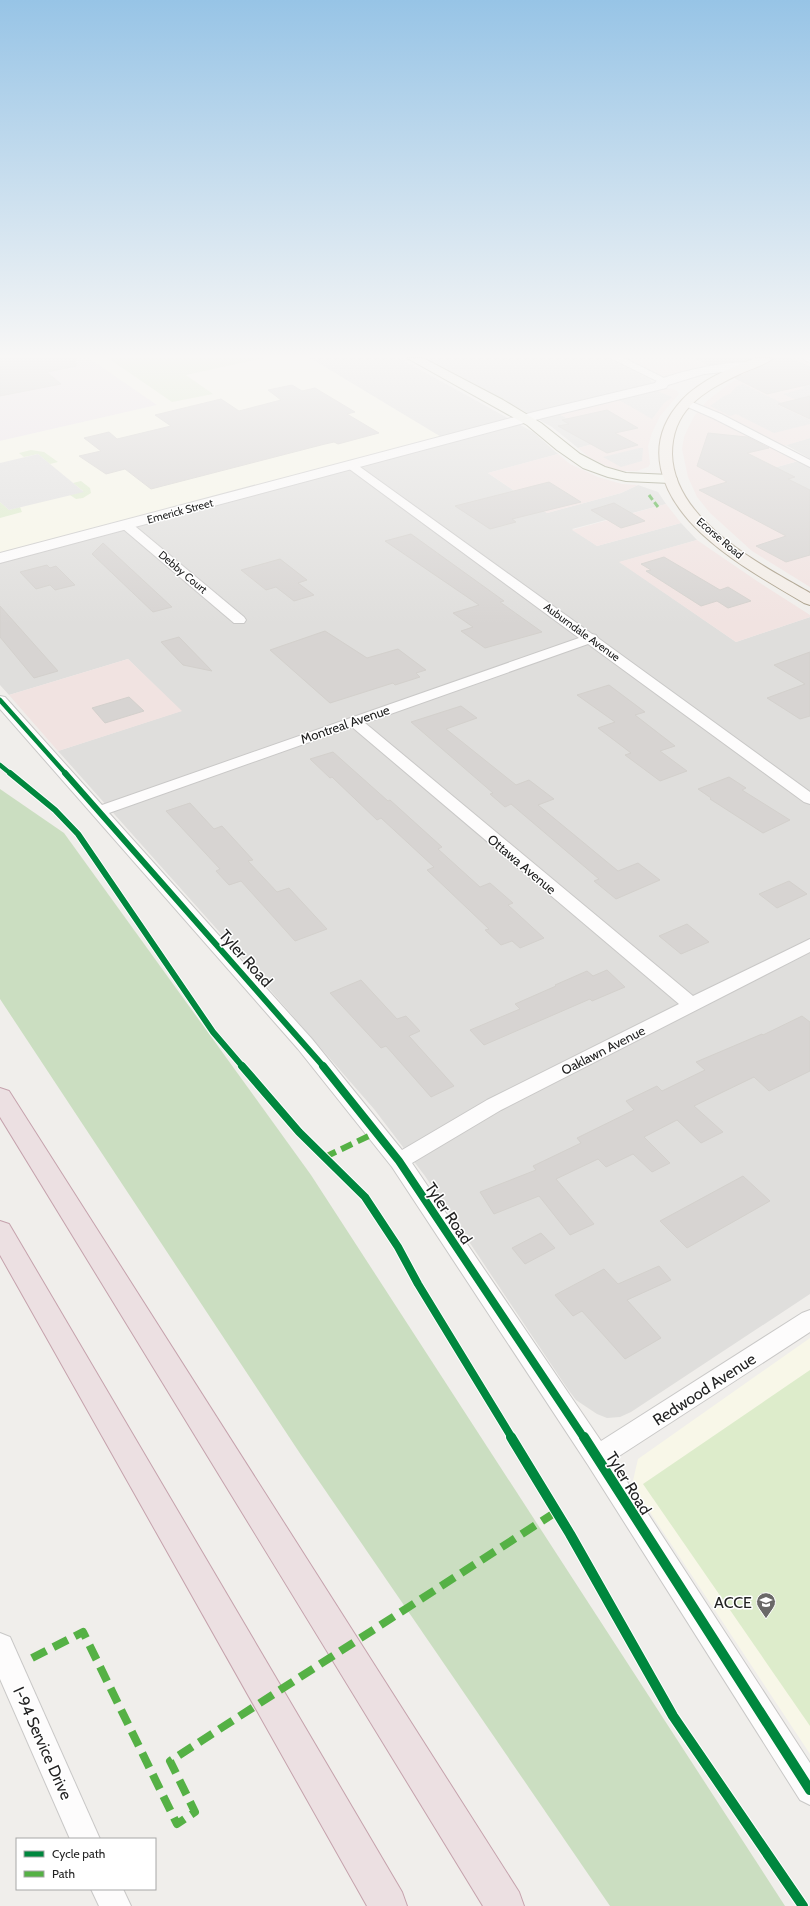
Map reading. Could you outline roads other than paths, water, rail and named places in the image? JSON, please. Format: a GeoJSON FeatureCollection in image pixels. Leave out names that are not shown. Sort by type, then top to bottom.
{"type":"FeatureCollection","features":[{"type":"Feature","properties":{"kind":"highway"},"geometry":{"type":"LineString","coordinates":[[0,1097],[505,1906]]}},
{"type":"Feature","properties":{"kind":"highway"},"geometry":{"type":"LineString","coordinates":[[0,1231],[388,1906]]}},
{"type":"Feature","properties":{"kind":"main road"},"geometry":{"type":"LineString","coordinates":[[562,447],[589,466],[601,471],[631,478],[670,479]]}},
{"type":"Feature","properties":{"kind":"main road","name":"Ecorse Road"},"geometry":{"type":"LineString","coordinates":[[665,447],[666,464],[670,479],[679,498],[691,514],[713,535],[750,563],[810,600]]}},
{"type":"Feature","properties":{"kind":"street","name":"Emerick Street"},"geometry":{"type":"LineString","coordinates":[[0,558],[423,447]]}},
{"type":"Feature","properties":{"kind":"street"},"geometry":{"type":"LineString","coordinates":[[777,447],[810,464]]}},
{"type":"Feature","properties":{"kind":"street","name":"Auburndale Avenue"},"geometry":{"type":"LineString","coordinates":[[352,466],[591,638],[810,800]]}},
{"type":"Feature","properties":{"kind":"street","name":"Debby Court"},"geometry":{"type":"LineString","coordinates":[[126,525],[239,620]]}},
{"type":"Feature","properties":{"kind":"street","name":"Montreal Avenue"},"geometry":{"type":"LineString","coordinates":[[98,812],[591,638]]}},
{"type":"Feature","properties":{"kind":"street","name":"Tyler Road"},"geometry":{"type":"LineString","coordinates":[[0,700],[304,1044],[399,1161],[597,1457],[810,1790]]}},
{"type":"Feature","properties":{"kind":"street","name":"Ottawa Avenue"},"geometry":{"type":"LineString","coordinates":[[354,721],[692,1005]]}},
{"type":"Feature","properties":{"kind":"street","name":"Oaklawn Avenue"},"geometry":{"type":"LineString","coordinates":[[399,1161],[494,1105],[810,945]]}},
{"type":"Feature","properties":{"kind":"street","name":"Redwood Avenue"},"geometry":{"type":"LineString","coordinates":[[597,1457],[810,1320]]}},
{"type":"Feature","properties":{"kind":"street","name":"I-94 Service Drive"},"geometry":{"type":"LineString","coordinates":[[0,1647],[85,1838]]}},
{"type":"Feature","properties":{"kind":"street"},"geometry":{"type":"LineString","coordinates":[[107,1890],[115,1906]]}},
{"type":"Feature","properties":{"kind":"place","name":"ACCE"},"geometry":{"type":"Point","coordinates":[766,1619]}}]}
